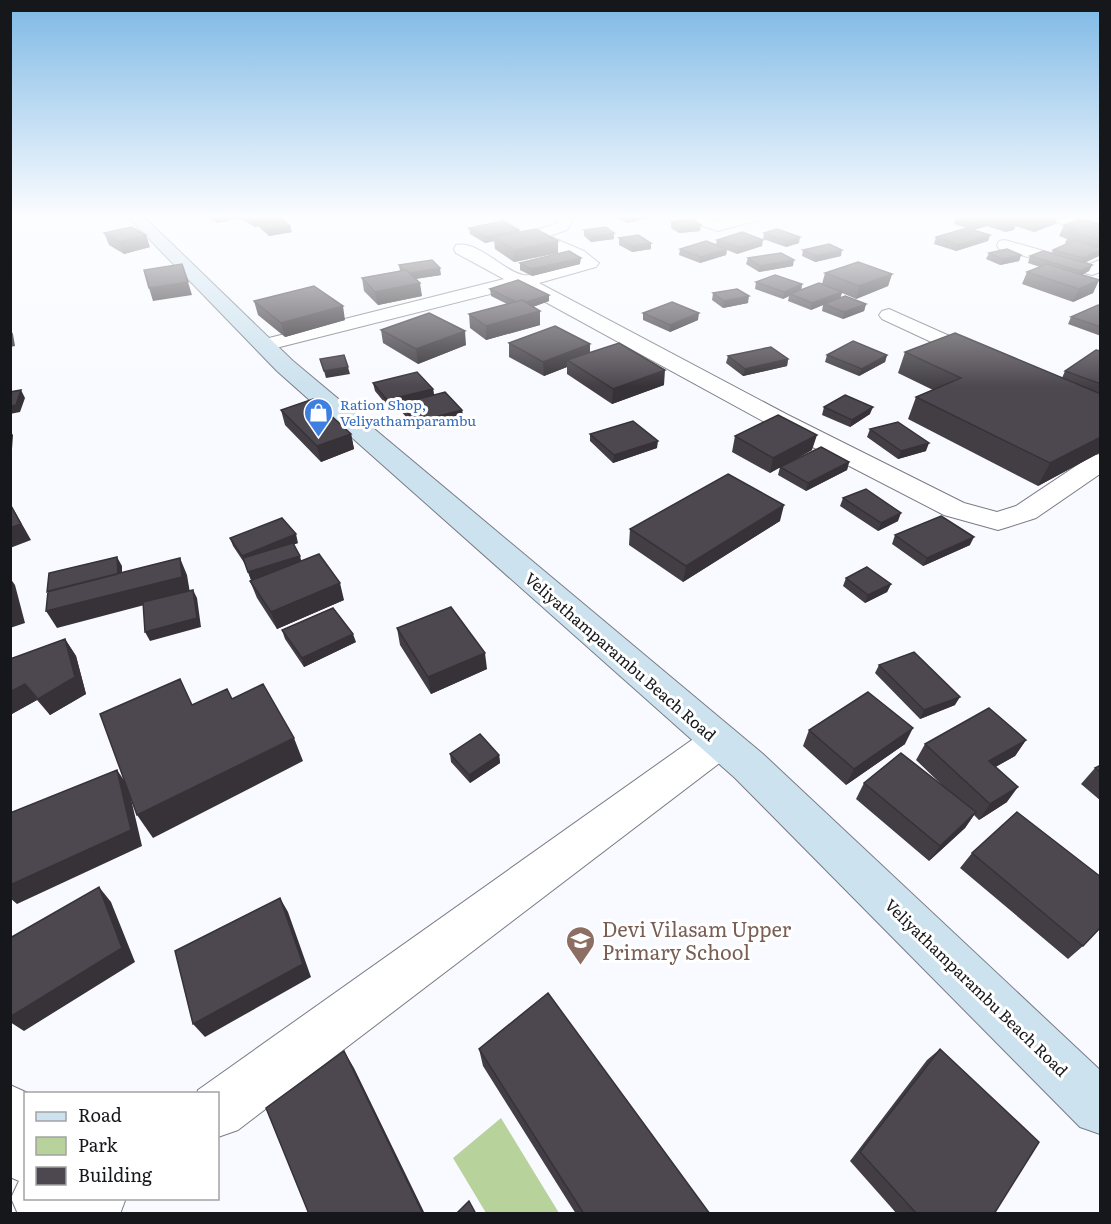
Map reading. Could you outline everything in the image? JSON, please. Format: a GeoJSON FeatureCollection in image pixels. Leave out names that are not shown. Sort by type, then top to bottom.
{"type":"FeatureCollection","features":[{"type":"Feature","properties":{"kind":"main road","name":"Veliyathamparambu Beach Road"},"geometry":{"type":"LineString","coordinates":[[191,272],[294,374],[749,766],[1101,1107]]}},
{"type":"Feature","properties":{"kind":"street"},"geometry":{"type":"LineString","coordinates":[[507,272],[779,420],[954,509],[998,520],[1026,512],[1101,462]]}},
{"type":"Feature","properties":{"kind":"street"},"geometry":{"type":"LineString","coordinates":[[264,345],[560,272]]}},
{"type":"Feature","properties":{"kind":"street"},"geometry":{"type":"LineString","coordinates":[[889,315],[947,342],[958,354],[1000,370]]}},
{"type":"Feature","properties":{"kind":"street"},"geometry":{"type":"LineString","coordinates":[[219,1109],[720,741]]}},
{"type":"Feature","properties":{"kind":"street"},"geometry":{"type":"LineString","coordinates":[[10,1113],[24,1150]]}},
{"type":"Feature","properties":{"kind":"street"},"geometry":{"type":"LineString","coordinates":[[44,1200],[58,1208],[90,1204],[95,1200]]}},
{"type":"Feature","properties":{"kind":"green space"},"geometry":{"type":"Polygon","coordinates":[[[501,1118],[559,1213],[486,1213],[453,1158],[501,1118]]]}},
{"type":"Feature","properties":{"kind":"building"},"geometry":{"type":"Polygon","coordinates":[[[145,272],[185,272],[188,282],[149,288],[145,272]]]}},
{"type":"Feature","properties":{"kind":"building"},"geometry":{"type":"Polygon","coordinates":[[[408,272],[420,283],[375,292],[362,278],[408,272]]]}},
{"type":"Feature","properties":{"kind":"building"},"geometry":{"type":"Polygon","coordinates":[[[887,272],[892,274],[859,286],[825,273],[887,272]]]}},
{"type":"Feature","properties":{"kind":"building"},"geometry":{"type":"Polygon","coordinates":[[[1027,272],[1073,272],[1099,280],[1079,289],[1027,272]]]}},
{"type":"Feature","properties":{"kind":"building"},"geometry":{"type":"Polygon","coordinates":[[[775,275],[802,284],[784,292],[756,282],[775,275]]]}},
{"type":"Feature","properties":{"kind":"building"},"geometry":{"type":"Polygon","coordinates":[[[518,280],[549,295],[526,302],[522,300],[516,302],[490,289],[518,280]]]}},
{"type":"Feature","properties":{"kind":"building"},"geometry":{"type":"Polygon","coordinates":[[[819,283],[842,292],[812,303],[790,294],[819,283]]]}},
{"type":"Feature","properties":{"kind":"building"},"geometry":{"type":"Polygon","coordinates":[[[314,286],[343,306],[281,323],[254,301],[314,286]]]}},
{"type":"Feature","properties":{"kind":"building"},"geometry":{"type":"Polygon","coordinates":[[[737,289],[749,296],[724,301],[713,293],[737,289]]]}},
{"type":"Feature","properties":{"kind":"building"},"geometry":{"type":"Polygon","coordinates":[[[845,296],[866,304],[844,312],[824,304],[845,296]]]}},
{"type":"Feature","properties":{"kind":"building"},"geometry":{"type":"Polygon","coordinates":[[[522,300],[540,311],[486,326],[469,314],[522,300]]]}},
{"type":"Feature","properties":{"kind":"building"},"geometry":{"type":"Polygon","coordinates":[[[672,302],[699,313],[670,325],[643,313],[672,302]]]}},
{"type":"Feature","properties":{"kind":"building"},"geometry":{"type":"Polygon","coordinates":[[[1098,305],[1101,306],[1101,327],[1071,317],[1098,305]]]}},
{"type":"Feature","properties":{"kind":"building"},"geometry":{"type":"Polygon","coordinates":[[[429,313],[465,331],[416,349],[381,330],[429,313]]]}},
{"type":"Feature","properties":{"kind":"building"},"geometry":{"type":"Polygon","coordinates":[[[555,326],[590,344],[543,362],[509,343],[555,326]]]}},
{"type":"Feature","properties":{"kind":"building"},"geometry":{"type":"Polygon","coordinates":[[[955,333],[1101,394],[1101,437],[1050,463],[916,397],[961,378],[905,352],[955,333]]]}},
{"type":"Feature","properties":{"kind":"building"},"geometry":{"type":"Polygon","coordinates":[[[853,341],[887,355],[862,369],[827,355],[853,341]]]}},
{"type":"Feature","properties":{"kind":"building"},"geometry":{"type":"Polygon","coordinates":[[[619,343],[665,370],[613,389],[567,360],[619,343]]]}},
{"type":"Feature","properties":{"kind":"building"},"geometry":{"type":"Polygon","coordinates":[[[771,347],[788,359],[745,369],[728,356],[771,347]]]}},
{"type":"Feature","properties":{"kind":"building"},"geometry":{"type":"Polygon","coordinates":[[[1096,350],[1101,351],[1101,384],[1065,371],[1096,350]]]}},
{"type":"Feature","properties":{"kind":"building"},"geometry":{"type":"Polygon","coordinates":[[[344,355],[348,367],[324,371],[320,359],[344,355]]]}},
{"type":"Feature","properties":{"kind":"building"},"geometry":{"type":"Polygon","coordinates":[[[417,372],[433,389],[387,400],[373,383],[417,372]]]}},
{"type":"Feature","properties":{"kind":"building"},"geometry":{"type":"Polygon","coordinates":[[[21,390],[16,405],[10,406],[10,392],[21,390]]]}},
{"type":"Feature","properties":{"kind":"building"},"geometry":{"type":"Polygon","coordinates":[[[445,392],[462,410],[416,422],[400,404],[445,392]]]}},
{"type":"Feature","properties":{"kind":"building"},"geometry":{"type":"Polygon","coordinates":[[[845,395],[873,407],[852,420],[824,407],[845,395]]]}},
{"type":"Feature","properties":{"kind":"building"},"geometry":{"type":"Polygon","coordinates":[[[313,399],[351,434],[317,446],[281,410],[313,399]]]}},
{"type":"Feature","properties":{"kind":"building"},"geometry":{"type":"Polygon","coordinates":[[[778,415],[817,435],[773,458],[735,436],[778,415]]]}},
{"type":"Feature","properties":{"kind":"building"},"geometry":{"type":"Polygon","coordinates":[[[633,421],[658,441],[614,455],[590,434],[633,421]]]}},
{"type":"Feature","properties":{"kind":"building"},"geometry":{"type":"Polygon","coordinates":[[[898,422],[929,443],[901,451],[870,429],[898,422]]]}},
{"type":"Feature","properties":{"kind":"building"},"geometry":{"type":"Polygon","coordinates":[[[821,447],[849,462],[808,483],[780,467],[821,447]]]}},
{"type":"Feature","properties":{"kind":"building"},"geometry":{"type":"Polygon","coordinates":[[[728,474],[784,505],[686,566],[630,529],[728,474]]]}},
{"type":"Feature","properties":{"kind":"building"},"geometry":{"type":"Polygon","coordinates":[[[866,489],[901,513],[881,523],[843,498],[866,489]]]}},
{"type":"Feature","properties":{"kind":"building"},"geometry":{"type":"Polygon","coordinates":[[[10,504],[21,524],[10,528],[10,504]]]}},
{"type":"Feature","properties":{"kind":"building"},"geometry":{"type":"Polygon","coordinates":[[[941,516],[974,537],[927,558],[895,535],[941,516]]]}},
{"type":"Feature","properties":{"kind":"building"},"geometry":{"type":"Polygon","coordinates":[[[282,518],[296,534],[242,556],[230,538],[282,518]]]}},
{"type":"Feature","properties":{"kind":"building"},"geometry":{"type":"Polygon","coordinates":[[[293,543],[300,556],[248,572],[243,558],[293,543]]]}},
{"type":"Feature","properties":{"kind":"building"},"geometry":{"type":"Polygon","coordinates":[[[319,554],[340,583],[271,612],[250,581],[319,554]]]}},
{"type":"Feature","properties":{"kind":"building"},"geometry":{"type":"Polygon","coordinates":[[[117,557],[118,574],[47,592],[49,573],[117,557]]]}},
{"type":"Feature","properties":{"kind":"building"},"geometry":{"type":"Polygon","coordinates":[[[180,558],[182,577],[46,611],[48,591],[180,558]]]}},
{"type":"Feature","properties":{"kind":"building"},"geometry":{"type":"Polygon","coordinates":[[[867,567],[891,584],[868,595],[846,578],[867,567]]]}},
{"type":"Feature","properties":{"kind":"building"},"geometry":{"type":"Polygon","coordinates":[[[193,590],[197,618],[145,632],[143,602],[193,590]]]}},
{"type":"Feature","properties":{"kind":"building"},"geometry":{"type":"Polygon","coordinates":[[[451,607],[485,653],[428,677],[397,628],[451,607]]]}},
{"type":"Feature","properties":{"kind":"building"},"geometry":{"type":"Polygon","coordinates":[[[333,608],[353,634],[302,658],[282,630],[333,608]]]}},
{"type":"Feature","properties":{"kind":"building"},"geometry":{"type":"Polygon","coordinates":[[[65,639],[75,677],[38,699],[25,684],[10,692],[10,659],[65,639]]]}},
{"type":"Feature","properties":{"kind":"building"},"geometry":{"type":"Polygon","coordinates":[[[914,652],[960,697],[924,710],[879,665],[914,652]]]}},
{"type":"Feature","properties":{"kind":"building"},"geometry":{"type":"Polygon","coordinates":[[[180,679],[192,705],[227,689],[232,699],[263,684],[294,738],[137,815],[100,714],[180,679]]]}},
{"type":"Feature","properties":{"kind":"building"},"geometry":{"type":"Polygon","coordinates":[[[868,692],[913,728],[854,769],[809,730],[868,692]]]}},
{"type":"Feature","properties":{"kind":"building"},"geometry":{"type":"Polygon","coordinates":[[[989,708],[1026,740],[989,761],[1018,787],[990,804],[925,744],[989,708]]]}},
{"type":"Feature","properties":{"kind":"building"},"geometry":{"type":"Polygon","coordinates":[[[480,734],[499,755],[469,775],[450,754],[480,734]]]}},
{"type":"Feature","properties":{"kind":"building"},"geometry":{"type":"Polygon","coordinates":[[[901,753],[976,812],[940,846],[864,783],[901,753]]]}},
{"type":"Feature","properties":{"kind":"building"},"geometry":{"type":"Polygon","coordinates":[[[1101,765],[1101,773],[1095,768],[1101,765]]]}},
{"type":"Feature","properties":{"kind":"building"},"geometry":{"type":"Polygon","coordinates":[[[117,770],[131,830],[10,885],[10,813],[117,770]]]}},
{"type":"Feature","properties":{"kind":"building"},"geometry":{"type":"Polygon","coordinates":[[[1017,812],[1101,877],[1101,927],[1083,946],[972,853],[1017,812]]]}},
{"type":"Feature","properties":{"kind":"building"},"geometry":{"type":"Polygon","coordinates":[[[99,887],[122,948],[10,1017],[10,938],[99,887]]]}},
{"type":"Feature","properties":{"kind":"building"},"geometry":{"type":"Polygon","coordinates":[[[280,898],[303,964],[193,1024],[175,951],[280,898]]]}},
{"type":"Feature","properties":{"kind":"building"},"geometry":{"type":"Polygon","coordinates":[[[548,993],[710,1214],[584,1214],[479,1049],[548,993]]]}},
{"type":"Feature","properties":{"kind":"building"},"geometry":{"type":"Polygon","coordinates":[[[940,1049],[1039,1142],[994,1214],[917,1214],[860,1152],[940,1049]]]}},
{"type":"Feature","properties":{"kind":"building"},"geometry":{"type":"Polygon","coordinates":[[[344,1051],[423,1214],[309,1214],[266,1108],[344,1051]]]}},
{"type":"Feature","properties":{"kind":"building"},"geometry":{"type":"Polygon","coordinates":[[[469,1201],[476,1214],[456,1214],[469,1201]]]}},
{"type":"Feature","properties":{"kind":"place","name":"Ration Shop, Veliyathamparambu"},"geometry":{"type":"Point","coordinates":[319,438]}},
{"type":"Feature","properties":{"kind":"place","name":"Devi Vilasam Upper Primary School"},"geometry":{"type":"Point","coordinates":[581,966]}}]}
